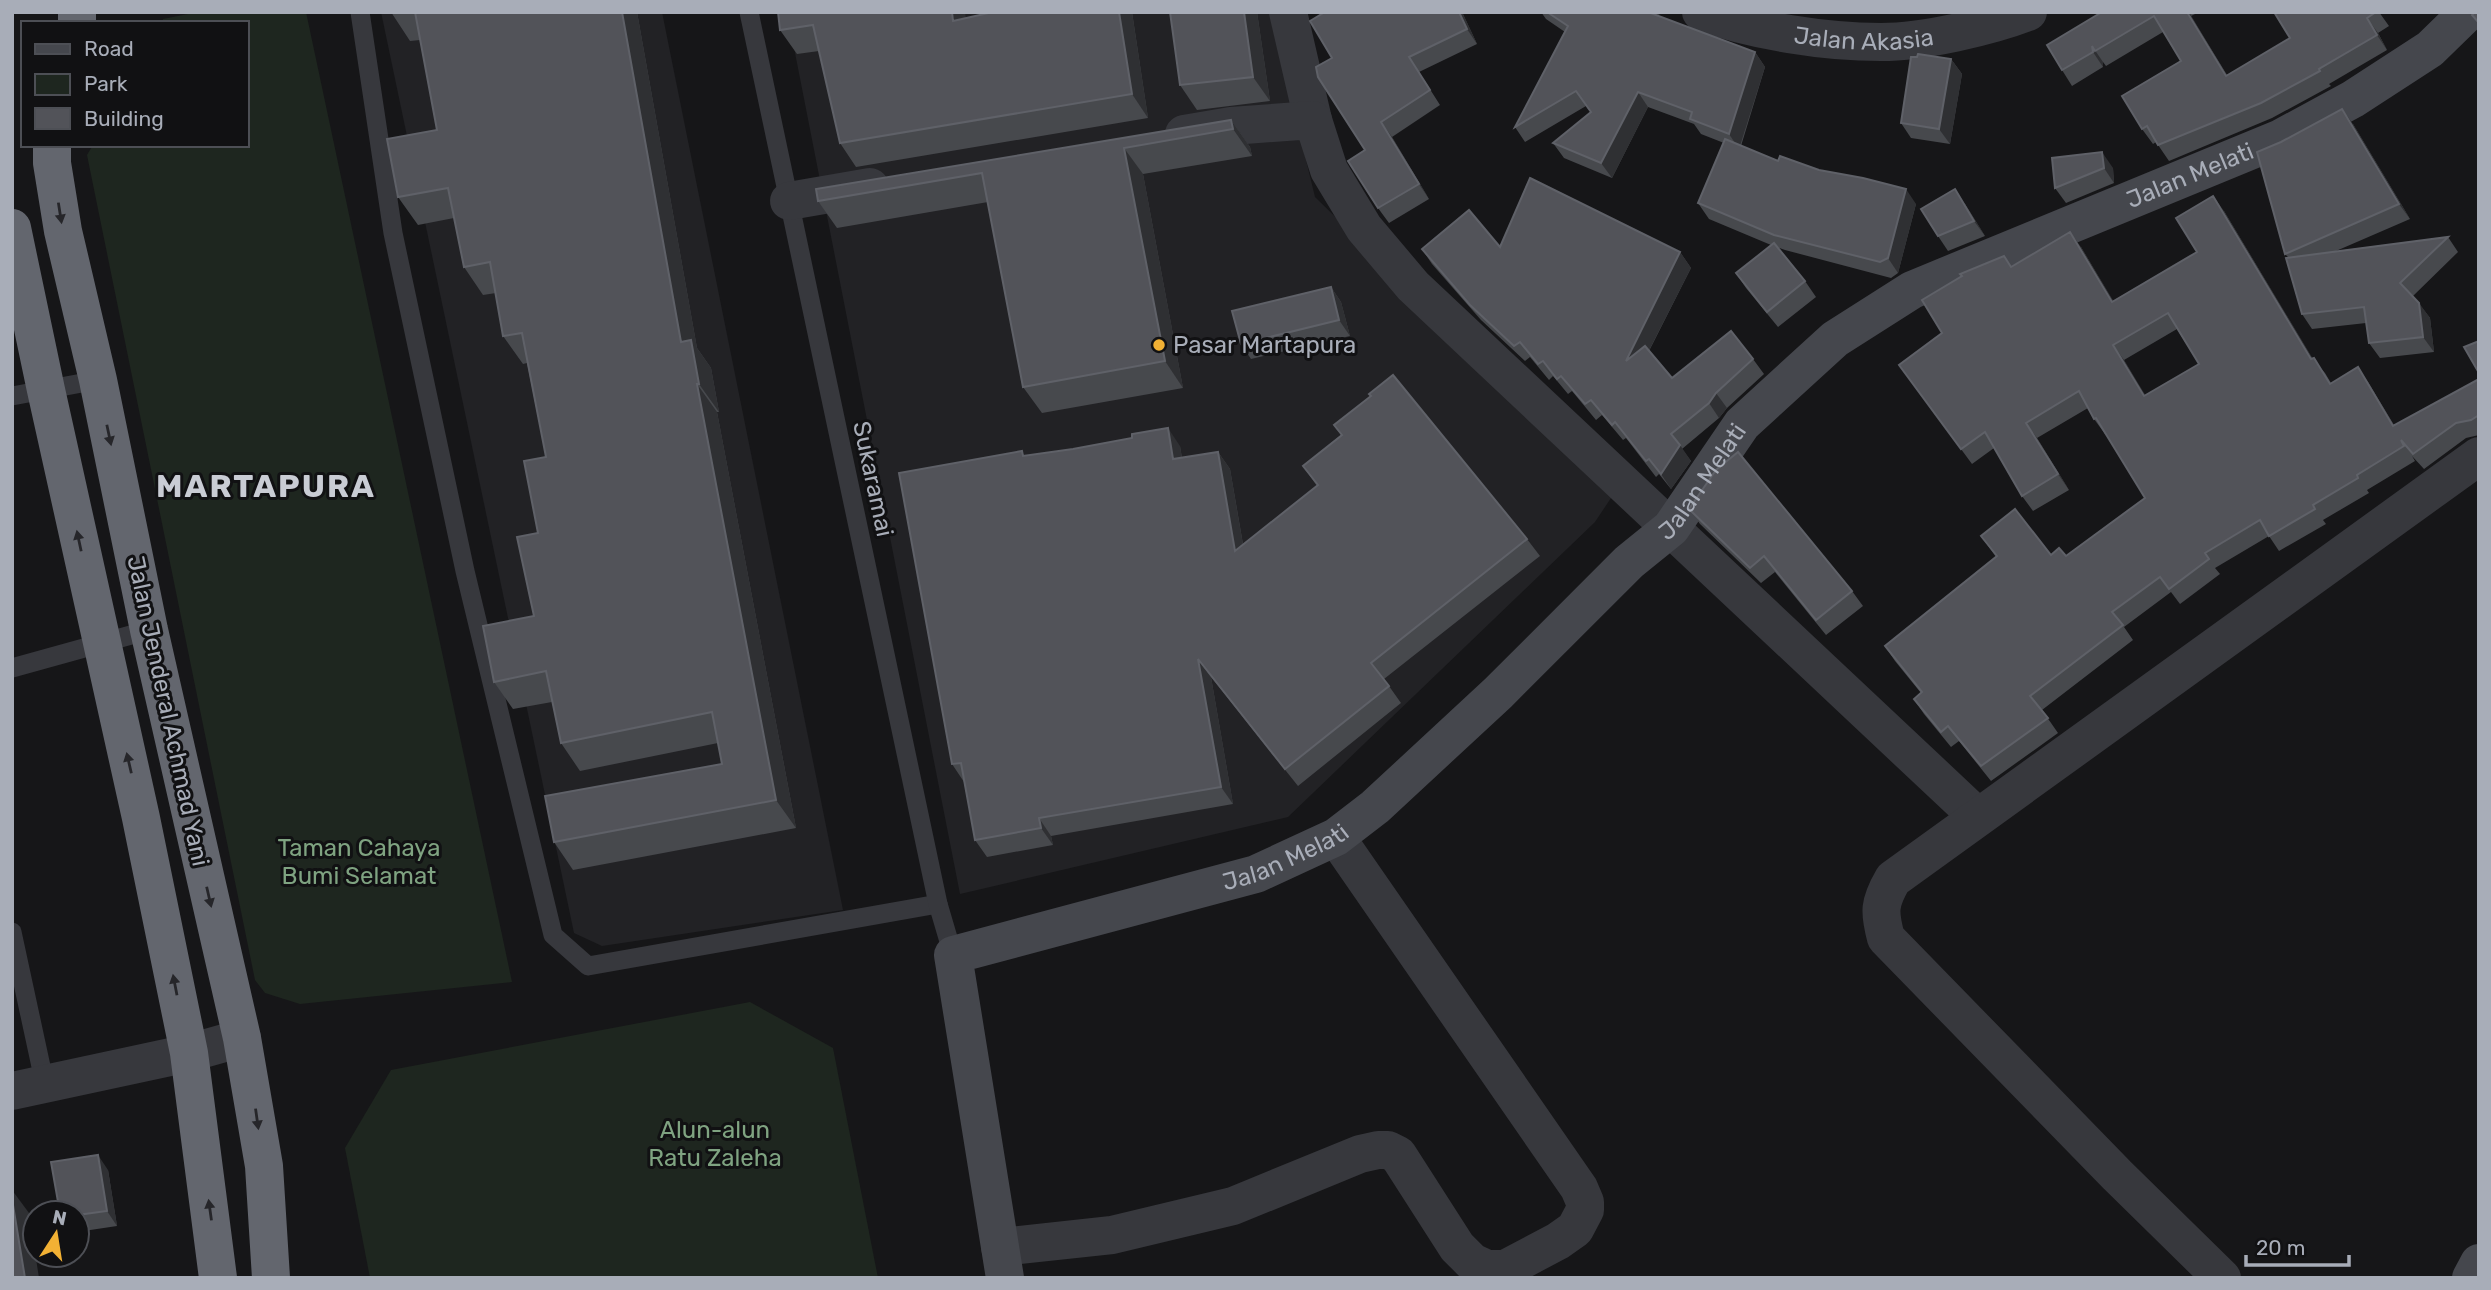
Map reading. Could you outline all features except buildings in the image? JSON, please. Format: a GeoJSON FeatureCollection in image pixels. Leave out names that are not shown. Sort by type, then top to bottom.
{"type":"FeatureCollection","features":[{"type":"Feature","properties":{"kind":"highway","name":"Jalan Jenderal Achmad Yani"},"geometry":{"type":"LineString","coordinates":[[52,147],[63,231],[149,630],[242,1038],[264,1166],[271,1278]]}},
{"type":"Feature","properties":{"kind":"highway","name":"Jalan Jenderal Achmad Yani"},"geometry":{"type":"LineString","coordinates":[[12,228],[29,393],[102,642],[141,818],[189,1053],[218,1278]]}},
{"type":"Feature","properties":{"kind":"main road","name":"Jalan Melati"},"geometry":{"type":"LineString","coordinates":[[953,955],[1256,874],[1336,837],[1375,807],[1497,693],[1629,562],[1671,528],[1742,424],[1835,340],[1912,290],[2281,138],[2353,99],[2430,49],[2468,12]]}},
{"type":"Feature","properties":{"kind":"main road"},"geometry":{"type":"LineString","coordinates":[[953,955],[1002,1262]]}},
{"type":"Feature","properties":{"kind":"main road"},"geometry":{"type":"LineString","coordinates":[[2471,1278],[2479,1263]]}},
{"type":"Feature","properties":{"kind":"street"},"geometry":{"type":"LineString","coordinates":[[1289,12],[1313,120],[1329,170],[1364,228],[1413,286],[1978,817]]}},
{"type":"Feature","properties":{"kind":"street","name":"Jalan Akasia"},"geometry":{"type":"LineString","coordinates":[[1701,12],[1787,34],[1880,42],[1920,40],[2028,12]]}},
{"type":"Feature","properties":{"kind":"street"},"geometry":{"type":"LineString","coordinates":[[1150,139],[1231,126],[1313,120]]}},
{"type":"Feature","properties":{"kind":"street"},"geometry":{"type":"LineString","coordinates":[[789,201],[909,181]]}},
{"type":"Feature","properties":{"kind":"street"},"geometry":{"type":"LineString","coordinates":[[2222,1278],[1886,939],[1880,916],[1882,897],[1893,879],[2479,456]]}},
{"type":"Feature","properties":{"kind":"street"},"geometry":{"type":"LineString","coordinates":[[1002,1262],[1233,1206],[1322,1169],[1378,1150],[1388,1150],[1398,1155],[1457,1247],[1472,1262],[1487,1269],[1506,1269],[1575,1229],[1586,1210],[1579,1188],[1336,837]]}},
{"type":"Feature","properties":{"kind":"street"},"geometry":{"type":"LineString","coordinates":[[29,1088],[189,1053],[242,1038]]}},
{"type":"Feature","properties":{"kind":"lane"},"geometry":{"type":"LineString","coordinates":[[360,12],[393,233],[465,570],[553,935],[588,966],[938,904]]}},
{"type":"Feature","properties":{"kind":"lane","name":"Sukaramai"},"geometry":{"type":"LineString","coordinates":[[749,12],[938,904],[953,955]]}},
{"type":"Feature","properties":{"kind":"lane"},"geometry":{"type":"LineString","coordinates":[[29,393],[97,380]]}},
{"type":"Feature","properties":{"kind":"lane"},"geometry":{"type":"LineString","coordinates":[[12,668],[149,630]]}},
{"type":"Feature","properties":{"kind":"lane"},"geometry":{"type":"LineString","coordinates":[[12,932],[29,1088]]}},
{"type":"Feature","properties":{"kind":"shaded area"},"geometry":{"type":"Polygon","coordinates":[[[381,12],[662,12],[843,910],[602,946],[574,933],[381,12]]]}},
{"type":"Feature","properties":{"kind":"shaded area","name":"Pasar Martapura"},"geometry":{"type":"Polygon","coordinates":[[[787,12],[1270,12],[1315,197],[1615,492],[1595,522],[1288,817],[960,894],[787,12]]]}},
{"type":"Feature","properties":{"kind":"green space","name":"Taman Cahaya Bumi Selamat"},"geometry":{"type":"Polygon","coordinates":[[[198,12],[306,12],[512,982],[300,1004],[265,993],[255,980],[87,155],[92,147],[248,147],[248,21],[163,19],[198,12]]]}},
{"type":"Feature","properties":{"kind":"green space","name":"Alun-alun Ratu Zaleha"},"geometry":{"type":"Polygon","coordinates":[[[750,1002],[833,1048],[878,1278],[370,1278],[345,1148],[391,1070],[750,1002]]]}},
{"type":"Feature","properties":{"kind":"place","name":"Pasar Martapura"},"geometry":{"type":"Point","coordinates":[1159,345]}},
{"type":"Feature","properties":{"kind":"district","name":"MARTAPURA"},"geometry":{"type":"Point","coordinates":[266,486]}}]}
